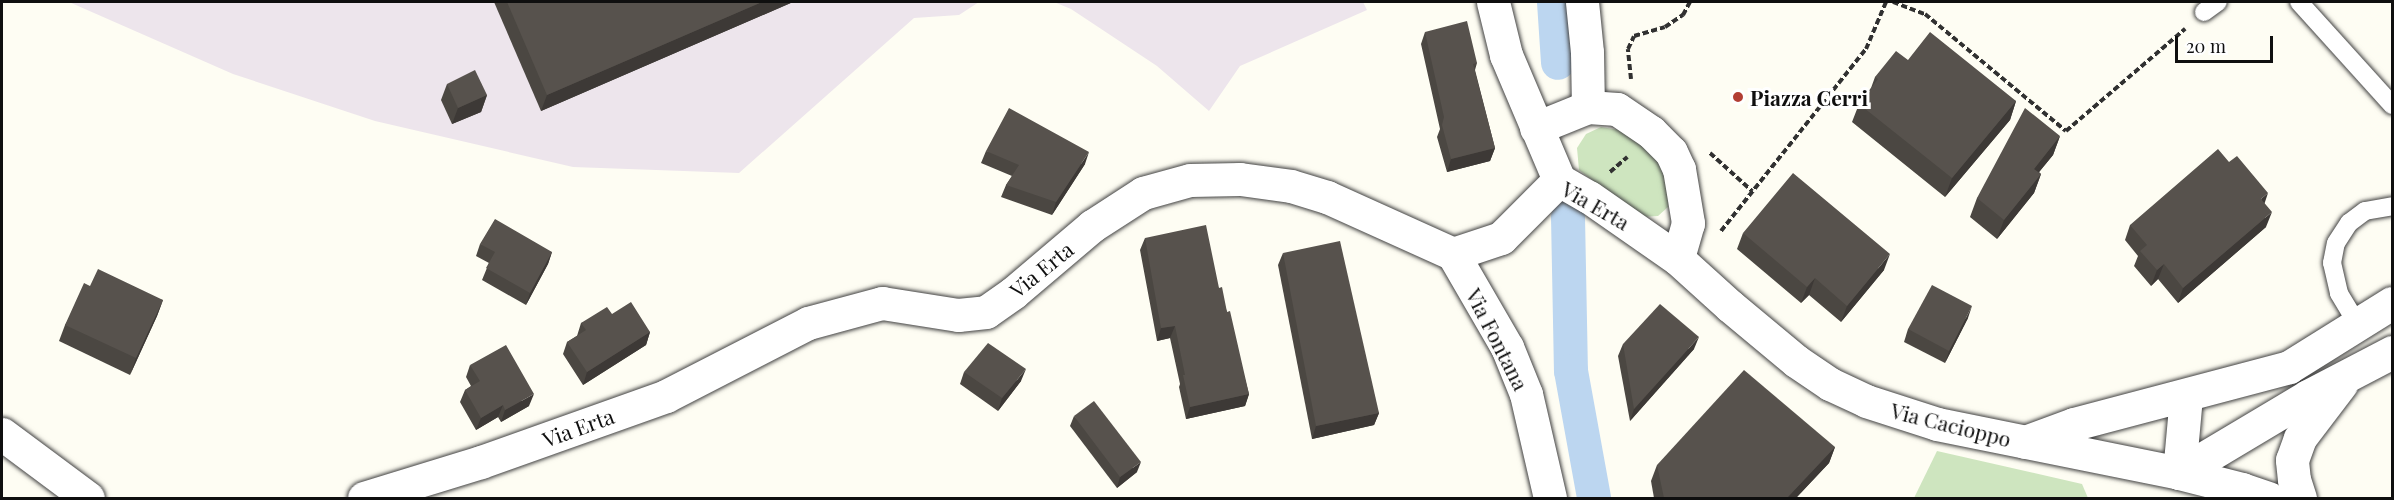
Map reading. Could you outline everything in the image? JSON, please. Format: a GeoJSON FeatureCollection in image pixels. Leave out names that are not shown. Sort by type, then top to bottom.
{"type":"FeatureCollection","features":[{"type":"Feature","properties":{"kind":"street"},"geometry":{"type":"LineString","coordinates":[[1493,2],[1506,55],[1559,180]]}},
{"type":"Feature","properties":{"kind":"street"},"geometry":{"type":"LineString","coordinates":[[1582,2],[1587,52],[1588,107]]}},
{"type":"Feature","properties":{"kind":"street"},"geometry":{"type":"LineString","coordinates":[[1536,128],[1588,107],[1617,109],[1651,132],[1671,152],[1679,169],[1688,223],[1678,259]]}},
{"type":"Feature","properties":{"kind":"street","name":"Via Erta"},"geometry":{"type":"LineString","coordinates":[[364,498],[481,462],[666,396],[808,323],[882,303],[958,315],[986,312],[1042,269],[1092,226],[1143,193],[1190,180],[1240,179],[1292,186],[1327,197],[1453,254],[1502,238],[1559,180],[1589,196],[1678,259]]}},
{"type":"Feature","properties":{"kind":"street","name":"Via Fontana"},"geometry":{"type":"LineString","coordinates":[[1453,254],[1507,347],[1526,394],[1550,498]]}},
{"type":"Feature","properties":{"kind":"street","name":"Via Cacioppo"},"geometry":{"type":"LineString","coordinates":[[1678,259],[1759,331],[1830,384],[1900,413],[2023,442],[2179,473],[2268,498]]}},
{"type":"Feature","properties":{"kind":"street"},"geometry":{"type":"LineString","coordinates":[[2023,442],[2074,424],[2289,367],[2392,303]]}},
{"type":"Feature","properties":{"kind":"street"},"geometry":{"type":"LineString","coordinates":[[2179,473],[2308,396],[2392,352]]}},
{"type":"Feature","properties":{"kind":"street"},"geometry":{"type":"LineString","coordinates":[[2300,498],[2294,480],[2292,460],[2300,438],[2347,377]]}},
{"type":"Feature","properties":{"kind":"street"},"geometry":{"type":"LineString","coordinates":[[2179,473],[2186,396]]}},
{"type":"Feature","properties":{"kind":"street"},"geometry":{"type":"LineString","coordinates":[[2,434],[88,498]]}},
{"type":"Feature","properties":{"kind":"lane"},"geometry":{"type":"LineString","coordinates":[[2300,2],[2392,105]]}},
{"type":"Feature","properties":{"kind":"lane"},"geometry":{"type":"LineString","coordinates":[[2358,325],[2339,293],[2332,263],[2336,243],[2349,223],[2365,212],[2390,203]]}},
{"type":"Feature","properties":{"kind":"path"},"geometry":{"type":"LineString","coordinates":[[1631,90],[1628,49],[1634,36],[1665,27],[1683,15],[1690,2]]}},
{"type":"Feature","properties":{"kind":"path"},"geometry":{"type":"LineString","coordinates":[[1752,191],[1866,49],[1886,2]]}},
{"type":"Feature","properties":{"kind":"path"},"geometry":{"type":"LineString","coordinates":[[1893,2],[1925,14],[2066,131],[2211,7]]}},
{"type":"Feature","properties":{"kind":"path"},"geometry":{"type":"LineString","coordinates":[[1602,178],[1651,132]]}},
{"type":"Feature","properties":{"kind":"shaded area"},"geometry":{"type":"Polygon","coordinates":[[[69,2],[979,2],[959,15],[914,18],[739,173],[573,167],[375,121],[233,74],[69,2]]]}},
{"type":"Feature","properties":{"kind":"shaded area"},"geometry":{"type":"Polygon","coordinates":[[[1054,2],[1363,2],[1367,10],[1240,66],[1209,111],[1157,66],[1071,9],[1054,2]]]}},
{"type":"Feature","properties":{"kind":"green space"},"geometry":{"type":"Polygon","coordinates":[[[1601,127],[1625,131],[1646,140],[1672,188],[1668,207],[1658,216],[1641,217],[1579,170],[1577,148],[1586,134],[1601,127]]]}},
{"type":"Feature","properties":{"kind":"green space"},"geometry":{"type":"Polygon","coordinates":[[[1937,451],[2082,484],[2088,498],[1914,498],[1937,451]]]}},
{"type":"Feature","properties":{"kind":"building"},"geometry":{"type":"Polygon","coordinates":[[[507,2],[762,2],[547,95],[507,2]]]}},
{"type":"Feature","properties":{"kind":"building"},"geometry":{"type":"Polygon","coordinates":[[[1467,21],[1477,63],[1473,64],[1495,148],[1451,159],[1442,125],[1444,117],[1425,32],[1467,21]]]}},
{"type":"Feature","properties":{"kind":"building"},"geometry":{"type":"Polygon","coordinates":[[[1930,32],[2016,101],[1952,178],[1859,104],[1878,79],[1875,77],[1896,51],[1908,60],[1930,32]]]}},
{"type":"Feature","properties":{"kind":"building"},"geometry":{"type":"Polygon","coordinates":[[[475,70],[487,95],[458,108],[447,84],[475,70]]]}},
{"type":"Feature","properties":{"kind":"building"},"geometry":{"type":"Polygon","coordinates":[[[1009,108],[1089,152],[1056,202],[1006,185],[1019,165],[986,151],[1009,108]]]}},
{"type":"Feature","properties":{"kind":"building"},"geometry":{"type":"Polygon","coordinates":[[[2025,108],[2060,136],[2034,169],[2041,174],[2004,220],[1977,198],[2025,108]]]}},
{"type":"Feature","properties":{"kind":"building"},"geometry":{"type":"Polygon","coordinates":[[[2218,149],[2229,162],[2237,156],[2268,193],[2261,199],[2272,212],[2183,288],[2164,264],[2157,270],[2140,251],[2147,245],[2130,225],[2218,149]]]}},
{"type":"Feature","properties":{"kind":"building"},"geometry":{"type":"Polygon","coordinates":[[[1793,173],[1890,254],[1847,306],[1815,278],[1807,287],[1743,233],[1793,173]]]}},
{"type":"Feature","properties":{"kind":"building"},"geometry":{"type":"Polygon","coordinates":[[[495,219],[552,252],[530,293],[486,268],[495,252],[480,244],[495,219]]]}},
{"type":"Feature","properties":{"kind":"building"},"geometry":{"type":"Polygon","coordinates":[[[1206,225],[1219,288],[1222,287],[1227,312],[1230,311],[1249,394],[1190,407],[1175,326],[1161,328],[1145,238],[1206,225]]]}},
{"type":"Feature","properties":{"kind":"building"},"geometry":{"type":"Polygon","coordinates":[[[1340,241],[1379,413],[1316,426],[1283,253],[1340,241]]]}},
{"type":"Feature","properties":{"kind":"building"},"geometry":{"type":"Polygon","coordinates":[[[98,269],[163,300],[136,358],[65,325],[84,283],[90,286],[98,269]]]}},
{"type":"Feature","properties":{"kind":"building"},"geometry":{"type":"Polygon","coordinates":[[[1932,285],[1972,306],[1949,351],[1908,329],[1932,285]]]}},
{"type":"Feature","properties":{"kind":"building"},"geometry":{"type":"Polygon","coordinates":[[[631,302],[650,332],[587,372],[567,342],[586,330],[581,323],[607,307],[612,314],[631,302]]]}},
{"type":"Feature","properties":{"kind":"building"},"geometry":{"type":"Polygon","coordinates":[[[1660,304],[1699,337],[1634,409],[1623,344],[1660,304]]]}},
{"type":"Feature","properties":{"kind":"building"},"geometry":{"type":"Polygon","coordinates":[[[988,343],[1026,369],[1002,398],[964,372],[988,343]]]}},
{"type":"Feature","properties":{"kind":"building"},"geometry":{"type":"Polygon","coordinates":[[[506,345],[534,394],[505,410],[503,405],[481,418],[465,390],[480,381],[470,365],[506,345]]]}},
{"type":"Feature","properties":{"kind":"building"},"geometry":{"type":"Polygon","coordinates":[[[1744,370],[1835,447],[1787,498],[1664,498],[1657,465],[1744,370]]]}},
{"type":"Feature","properties":{"kind":"building"},"geometry":{"type":"Polygon","coordinates":[[[1094,401],[1141,462],[1120,477],[1074,416],[1094,401]]]}},
{"type":"Feature","properties":{"kind":"waterway"},"geometry":{"type":"LineString","coordinates":[[1554,2],[1558,63]]}},
{"type":"Feature","properties":{"kind":"waterway"},"geometry":{"type":"LineString","coordinates":[[1568,217],[1571,371],[1594,498]]}},
{"type":"Feature","properties":{"kind":"place","name":"Piazza Cerri"},"geometry":{"type":"Point","coordinates":[1738,97]}}]}
